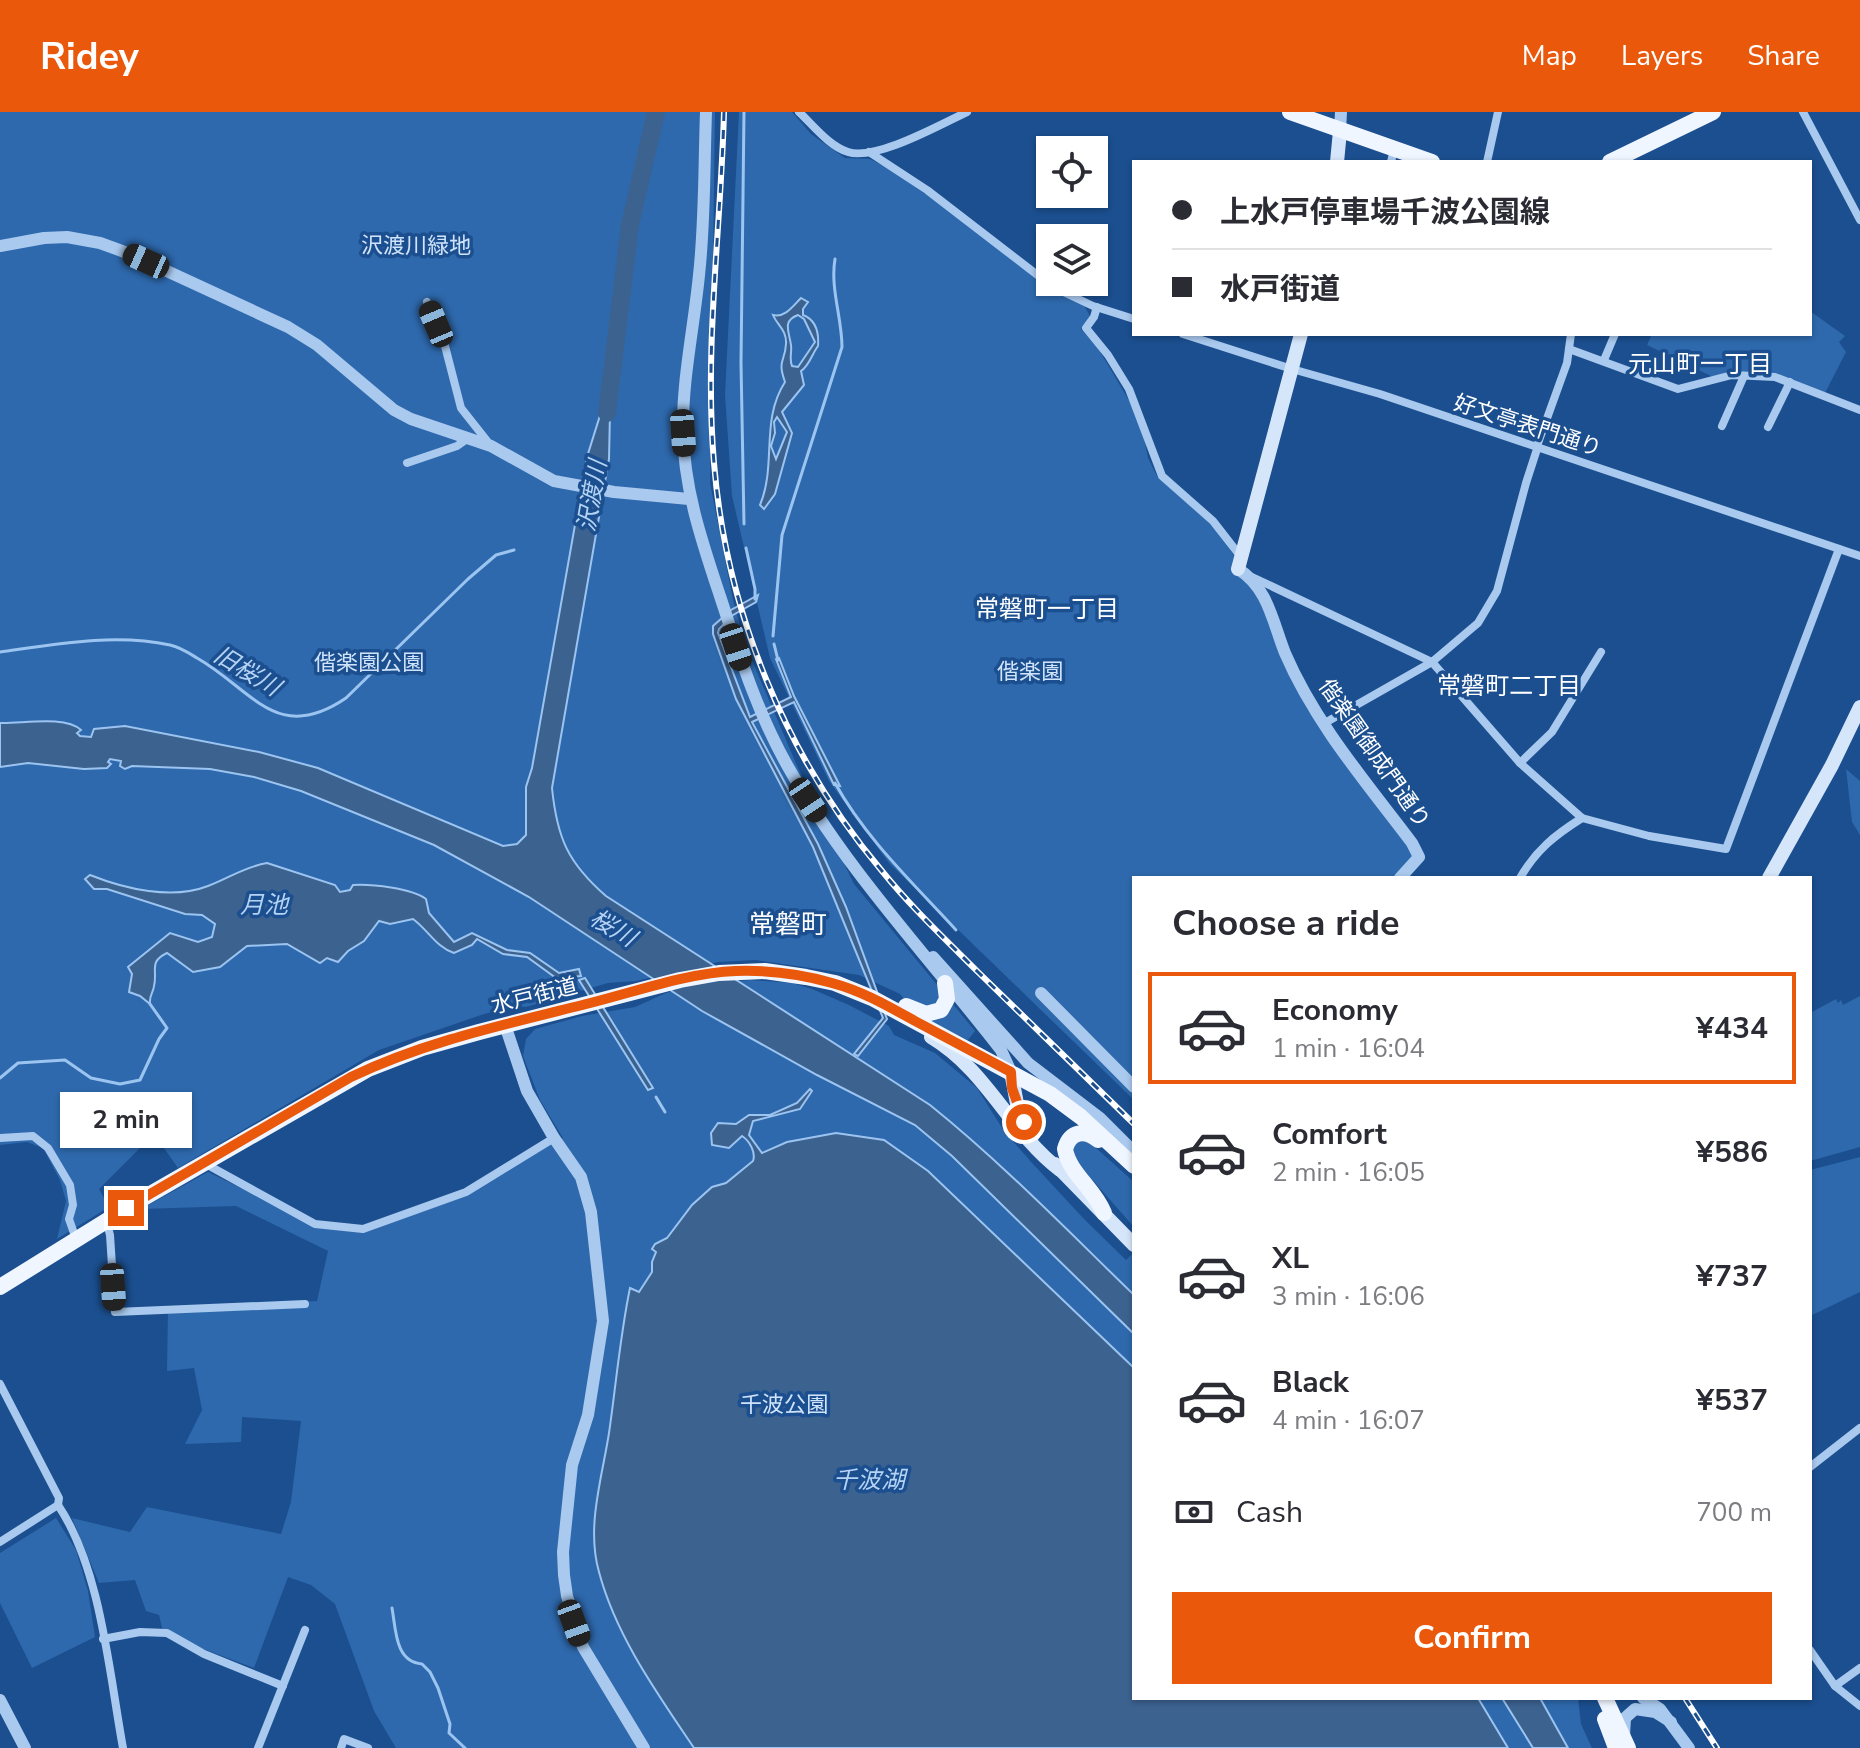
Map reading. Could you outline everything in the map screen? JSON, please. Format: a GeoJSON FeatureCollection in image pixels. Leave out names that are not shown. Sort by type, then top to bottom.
{"type":"FeatureCollection","features":[{"type":"Feature","properties":{"kind":"main road"},"geometry":{"type":"LineString","coordinates":[[1290,112],[1392,156],[1419,160]]}},
{"type":"Feature","properties":{"kind":"main road"},"geometry":{"type":"LineString","coordinates":[[1614,160],[1713,112]]}},
{"type":"Feature","properties":{"kind":"main road"},"geometry":{"type":"LineString","coordinates":[[1337,160],[1340,131]]}},
{"type":"Feature","properties":{"kind":"main road"},"geometry":{"type":"LineString","coordinates":[[1243,568],[1300,336]]}},
{"type":"Feature","properties":{"kind":"main road"},"geometry":{"type":"LineString","coordinates":[[1770,876],[1832,765],[1860,707]]}},
{"type":"Feature","properties":{"kind":"main road","name":"水戸街道"},"geometry":{"type":"LineString","coordinates":[[0,1287],[106,1220],[368,1069],[422,1048],[699,976],[748,971],[783,973],[852,989],[1011,1072],[1066,1106],[1131,1159]]}},
{"type":"Feature","properties":{"kind":"main road"},"geometry":{"type":"LineString","coordinates":[[835,983],[856,999],[920,1032],[956,1055],[982,1079],[1012,1123],[1038,1153],[1060,1170],[1132,1243]]}},
{"type":"Feature","properties":{"kind":"main road"},"geometry":{"type":"LineString","coordinates":[[852,989],[872,990],[918,1012],[932,1014],[941,1010],[947,999],[945,983]]}},
{"type":"Feature","properties":{"kind":"main road"},"geometry":{"type":"LineString","coordinates":[[1011,1072],[1012,1088],[1024,1122],[1060,1170]]}},
{"type":"Feature","properties":{"kind":"main road"},"geometry":{"type":"LineString","coordinates":[[1104,1213],[1098,1197],[1069,1163],[1065,1149],[1067,1143],[1079,1132],[1086,1132],[1110,1152],[1131,1159]]}},
{"type":"Feature","properties":{"kind":"main road"},"geometry":{"type":"LineString","coordinates":[[1604,1700],[1622,1744]]}},
{"type":"Feature","properties":{"kind":"street"},"geometry":{"type":"LineString","coordinates":[[706,112],[700,270],[683,403],[683,443],[689,499],[741,662],[758,707],[786,764],[837,844],[1001,1050],[1011,1072]]}},
{"type":"Feature","properties":{"kind":"street"},"geometry":{"type":"LineString","coordinates":[[799,112],[838,147],[850,153],[882,149],[967,112]]}},
{"type":"Feature","properties":{"kind":"street"},"geometry":{"type":"LineString","coordinates":[[1340,131],[1341,112]]}},
{"type":"Feature","properties":{"kind":"street"},"geometry":{"type":"LineString","coordinates":[[1487,160],[1498,112]]}},
{"type":"Feature","properties":{"kind":"street"},"geometry":{"type":"LineString","coordinates":[[1803,112],[1860,220]]}},
{"type":"Feature","properties":{"kind":"street"},"geometry":{"type":"LineString","coordinates":[[869,152],[927,190],[1053,287],[1132,318]]}},
{"type":"Feature","properties":{"kind":"street"},"geometry":{"type":"LineString","coordinates":[[0,246],[67,237],[100,243],[130,254],[288,327],[326,352],[394,410],[411,419],[491,446],[540,475],[571,484],[614,492],[689,499]]}},
{"type":"Feature","properties":{"kind":"street"},"geometry":{"type":"LineString","coordinates":[[427,302],[445,346],[461,408],[491,446]]}},
{"type":"Feature","properties":{"kind":"street"},"geometry":{"type":"LineString","coordinates":[[1097,307],[1086,328],[1108,355],[1129,389],[1162,476],[1213,521],[1243,568],[1432,662],[1520,763],[1582,818],[1649,836],[1726,849],[1839,549]]}},
{"type":"Feature","properties":{"kind":"street","name":"好文亭表門通り"},"geometry":{"type":"LineString","coordinates":[[1189,336],[1380,394],[1860,556]]}},
{"type":"Feature","properties":{"kind":"street"},"geometry":{"type":"LineString","coordinates":[[1323,724],[1432,662],[1478,623],[1497,591],[1537,446],[1567,363],[1571,336]]}},
{"type":"Feature","properties":{"kind":"street"},"geometry":{"type":"LineString","coordinates":[[1604,360],[1614,336]]}},
{"type":"Feature","properties":{"kind":"street"},"geometry":{"type":"LineString","coordinates":[[1569,349],[1678,389],[1732,375],[1775,377],[1860,410]]}},
{"type":"Feature","properties":{"kind":"street"},"geometry":{"type":"LineString","coordinates":[[1722,426],[1744,376]]}},
{"type":"Feature","properties":{"kind":"street"},"geometry":{"type":"LineString","coordinates":[[1768,427],[1790,382]]}},
{"type":"Feature","properties":{"kind":"street"},"geometry":{"type":"LineString","coordinates":[[407,463],[457,446],[467,439]]}},
{"type":"Feature","properties":{"kind":"street","name":"偕楽園御成門通り"},"geometry":{"type":"LineString","coordinates":[[1243,568],[1261,590],[1311,705],[1412,843],[1419,857],[1402,876]]}},
{"type":"Feature","properties":{"kind":"street"},"geometry":{"type":"LineString","coordinates":[[1520,763],[1552,732],[1601,652]]}},
{"type":"Feature","properties":{"kind":"street"},"geometry":{"type":"LineString","coordinates":[[1521,876],[1530,860],[1554,835],[1582,818]]}},
{"type":"Feature","properties":{"kind":"street"},"geometry":{"type":"LineString","coordinates":[[904,930],[944,967],[1028,1063],[1100,1118],[1131,1159]]}},
{"type":"Feature","properties":{"kind":"street"},"geometry":{"type":"LineString","coordinates":[[1041,993],[1132,1085]]}},
{"type":"Feature","properties":{"kind":"street"},"geometry":{"type":"LineString","coordinates":[[965,1048],[975,1043],[979,1036],[976,1019]]}},
{"type":"Feature","properties":{"kind":"street"},"geometry":{"type":"LineString","coordinates":[[505,1025],[527,1091],[581,1177],[591,1212],[603,1321],[588,1415],[572,1465],[563,1552],[567,1596],[589,1657],[644,1748]]}},
{"type":"Feature","properties":{"kind":"street"},"geometry":{"type":"LineString","coordinates":[[0,1138],[33,1136],[48,1148],[70,1185],[73,1205],[69,1219],[76,1239]]}},
{"type":"Feature","properties":{"kind":"street"},"geometry":{"type":"LineString","coordinates":[[204,1162],[315,1224],[363,1229],[466,1192],[554,1138]]}},
{"type":"Feature","properties":{"kind":"street"},"geometry":{"type":"LineString","coordinates":[[106,1220],[110,1235],[115,1312],[305,1304]]}},
{"type":"Feature","properties":{"kind":"street"},"geometry":{"type":"LineString","coordinates":[[0,1384],[59,1498],[58,1505],[78,1542],[93,1587],[123,1748]]}},
{"type":"Feature","properties":{"kind":"street"},"geometry":{"type":"LineString","coordinates":[[1812,1465],[1860,1428]]}},
{"type":"Feature","properties":{"kind":"street"},"geometry":{"type":"LineString","coordinates":[[0,1542],[58,1505]]}},
{"type":"Feature","properties":{"kind":"street"},"geometry":{"type":"LineString","coordinates":[[258,1748],[305,1630]]}},
{"type":"Feature","properties":{"kind":"street"},"geometry":{"type":"LineString","coordinates":[[103,1639],[140,1632],[167,1633],[204,1654],[283,1686]]}},
{"type":"Feature","properties":{"kind":"street"},"geometry":{"type":"LineString","coordinates":[[1812,1653],[1835,1686],[1860,1706]]}},
{"type":"Feature","properties":{"kind":"street"},"geometry":{"type":"LineString","coordinates":[[1835,1686],[1860,1668]]}},
{"type":"Feature","properties":{"kind":"street"},"geometry":{"type":"LineString","coordinates":[[0,1700],[4,1718],[25,1748]]}},
{"type":"Feature","properties":{"kind":"street"},"geometry":{"type":"LineString","coordinates":[[1647,1700],[1671,1722],[1689,1748]]}},
{"type":"Feature","properties":{"kind":"street"},"geometry":{"type":"LineString","coordinates":[[1622,1744],[1625,1718],[1635,1709],[1655,1712],[1671,1722]]}},
{"type":"Feature","properties":{"kind":"street"},"geometry":{"type":"LineString","coordinates":[[341,1748],[344,1739],[368,1748]]}},
{"type":"Feature","properties":{"kind":"green space","name":"偕楽園公園"},"geometry":{"type":"Polygon","coordinates":[[[0,112],[715,112],[710,483],[733,600],[745,644],[798,768],[854,884],[975,1031],[968,1040],[916,1014],[900,994],[859,975],[755,960],[718,962],[636,981],[608,983],[526,1007],[516,1006],[484,1014],[379,1050],[178,1168],[154,1134],[99,1189],[109,1207],[57,1239],[66,1201],[60,1180],[43,1148],[27,1142],[0,1145],[0,112]]]}},
{"type":"Feature","properties":{"kind":"green space","name":"偕楽園"},"geometry":{"type":"Polygon","coordinates":[[[739,112],[792,112],[811,134],[845,158],[870,159],[888,168],[1036,271],[1036,296],[1071,296],[1084,305],[1091,318],[1081,329],[1098,348],[1134,409],[1142,428],[1148,458],[1157,476],[1211,524],[1235,557],[1238,575],[1254,585],[1307,709],[1405,840],[1414,858],[1398,876],[1132,876],[1132,1098],[889,863],[829,781],[770,658],[732,496],[725,395],[739,112]]]}},
{"type":"Feature","properties":{"kind":"green space"},"geometry":{"type":"Polygon","coordinates":[[[1812,312],[1845,336],[1839,342],[1846,352],[1825,393],[1776,373],[1713,377],[1647,345],[1651,336],[1812,336],[1812,312]]]}},
{"type":"Feature","properties":{"kind":"green space"},"geometry":{"type":"Polygon","coordinates":[[[1846,769],[1860,781],[1860,835],[1852,822],[1846,769]]]}},
{"type":"Feature","properties":{"kind":"green space","name":"千波公園"},"geometry":{"type":"Polygon","coordinates":[[[750,980],[792,983],[849,1005],[889,1026],[894,1035],[935,1053],[977,1088],[1004,1131],[1085,1220],[1126,1260],[1132,1254],[1132,1700],[1578,1700],[1581,1724],[1592,1748],[396,1748],[374,1711],[335,1604],[311,1585],[288,1577],[254,1668],[201,1648],[162,1628],[159,1615],[146,1611],[135,1580],[99,1583],[72,1518],[130,1532],[147,1507],[281,1534],[291,1502],[301,1421],[242,1417],[241,1442],[185,1444],[202,1410],[194,1368],[167,1371],[168,1309],[317,1301],[328,1251],[236,1206],[141,1209],[208,1172],[315,1224],[363,1229],[466,1192],[563,1138],[540,1100],[523,1056],[526,1039],[535,1029],[582,1016],[635,1007],[690,986],[750,980]]]}},
{"type":"Feature","properties":{"kind":"green space"},"geometry":{"type":"Polygon","coordinates":[[[1860,996],[1860,1147],[1812,1160],[1812,1012],[1836,999],[1838,1003],[1841,1000],[1843,1005],[1860,996]]]}},
{"type":"Feature","properties":{"kind":"green space"},"geometry":{"type":"Polygon","coordinates":[[[1087,1140],[1132,1180],[1132,1225],[1074,1159],[1076,1142],[1087,1140]]]}},
{"type":"Feature","properties":{"kind":"green space"},"geometry":{"type":"Polygon","coordinates":[[[1860,1157],[1860,1292],[1812,1315],[1812,1169],[1860,1157]]]}},
{"type":"Feature","properties":{"kind":"green space"},"geometry":{"type":"Polygon","coordinates":[[[56,1518],[76,1550],[88,1591],[95,1637],[32,1668],[0,1603],[0,1553],[56,1518]]]}},
{"type":"Feature","properties":{"kind":"water"},"geometry":{"type":"Polygon","coordinates":[[[801,298],[808,302],[803,315],[816,328],[818,346],[801,371],[804,385],[782,412],[792,433],[775,494],[764,509],[760,505],[768,474],[773,412],[785,382],[782,365],[786,339],[773,315],[785,313],[801,298]],[[798,315],[790,320],[788,327],[791,363],[798,367],[815,342],[804,319],[798,315]],[[777,417],[771,446],[776,459],[787,432],[777,417]]]}},
{"type":"Feature","properties":{"kind":"water","name":"桜川"},"geometry":{"type":"Polygon","coordinates":[[[608,390],[613,390],[609,459],[552,788],[561,835],[574,861],[606,896],[930,1105],[957,1127],[1132,1293],[1132,1332],[952,1156],[915,1125],[702,1011],[529,897],[434,845],[301,791],[254,777],[210,769],[132,766],[125,769],[120,766],[121,761],[110,759],[108,762],[111,764],[107,768],[84,769],[28,763],[0,767],[0,723],[65,723],[81,730],[77,733],[80,736],[91,737],[94,729],[125,726],[259,752],[318,768],[503,846],[517,844],[526,835],[526,787],[532,768],[587,457],[608,390]]]}},
{"type":"Feature","properties":{"kind":"water"},"geometry":{"type":"Polygon","coordinates":[[[758,595],[756,602],[733,615],[718,633],[750,717],[791,697],[776,659],[779,658],[794,696],[840,786],[834,785],[794,702],[752,722],[818,844],[846,907],[887,1019],[858,1056],[854,1054],[883,1018],[813,847],[736,699],[713,634],[713,626],[731,610],[758,595]]]}},
{"type":"Feature","properties":{"kind":"water","name":"月池"},"geometry":{"type":"Polygon","coordinates":[[[267,863],[335,885],[340,892],[350,890],[353,885],[361,885],[411,892],[426,899],[429,913],[454,942],[472,933],[507,950],[530,953],[559,973],[579,969],[581,976],[556,978],[527,957],[503,954],[477,939],[472,945],[454,953],[437,943],[413,919],[390,924],[379,921],[364,941],[338,962],[327,958],[320,963],[287,944],[247,946],[220,967],[193,972],[167,953],[156,963],[150,1004],[129,992],[132,974],[128,967],[170,933],[198,942],[212,937],[215,924],[202,915],[185,914],[107,889],[94,889],[85,879],[90,875],[133,888],[179,892],[208,886],[267,863]]]}},
{"type":"Feature","properties":{"kind":"water"},"geometry":{"type":"Polygon","coordinates":[[[585,978],[653,1088],[648,1090],[579,980],[585,978]]]}},
{"type":"Feature","properties":{"kind":"water","name":"千波湖"},"geometry":{"type":"Polygon","coordinates":[[[810,1089],[812,1091],[800,1109],[753,1121],[749,1135],[762,1153],[787,1142],[836,1133],[884,1140],[928,1171],[1132,1366],[1132,1700],[1479,1700],[1508,1748],[694,1748],[627,1641],[606,1596],[595,1555],[596,1502],[621,1342],[630,1288],[639,1292],[652,1272],[656,1252],[652,1249],[655,1244],[667,1238],[692,1205],[712,1187],[726,1183],[753,1161],[752,1147],[742,1136],[729,1148],[712,1145],[711,1133],[718,1123],[736,1124],[749,1115],[770,1115],[797,1103],[810,1089]]]}},
{"type":"Feature","properties":{"kind":"water"},"geometry":{"type":"Polygon","coordinates":[[[1503,1700],[1541,1700],[1568,1748],[1533,1748],[1503,1700]]]}},
{"type":"Feature","properties":{"kind":"waterway","name":"沢渡川"},"geometry":{"type":"LineString","coordinates":[[607,413],[630,225],[656,112]]}},
{"type":"Feature","properties":{"kind":"waterway"},"geometry":{"type":"LineString","coordinates":[[744,112],[741,363],[744,524]]}},
{"type":"Feature","properties":{"kind":"waterway"},"geometry":{"type":"LineString","coordinates":[[773,636],[782,535],[842,347],[834,281],[835,259]]}},
{"type":"Feature","properties":{"kind":"waterway"},"geometry":{"type":"LineString","coordinates":[[746,548],[755,599]]}},
{"type":"Feature","properties":{"kind":"waterway","name":"旧桜川"},"geometry":{"type":"LineString","coordinates":[[0,652],[107,640],[170,645],[197,658],[267,708],[301,716],[322,711],[346,698],[468,579],[496,555],[514,550]]}},
{"type":"Feature","properties":{"kind":"waterway"},"geometry":{"type":"LineString","coordinates":[[774,644],[778,660]]}},
{"type":"Feature","properties":{"kind":"waterway"},"geometry":{"type":"LineString","coordinates":[[835,783],[876,842],[956,930]]}},
{"type":"Feature","properties":{"kind":"waterway"},"geometry":{"type":"LineString","coordinates":[[0,1078],[18,1063],[65,1060],[91,1078],[120,1084],[140,1080],[167,1028],[150,1004]]}},
{"type":"Feature","properties":{"kind":"waterway"},"geometry":{"type":"LineString","coordinates":[[656,1097],[665,1112]]}},
{"type":"Feature","properties":{"kind":"waterway"},"geometry":{"type":"LineString","coordinates":[[392,1608],[398,1644],[406,1658],[422,1664],[430,1672],[450,1724],[449,1733],[465,1748]]}},
{"type":"Feature","properties":{"kind":"railway"},"geometry":{"type":"LineString","coordinates":[[724,112],[712,332],[714,463],[732,574],[766,680],[817,780],[882,871],[941,935],[1132,1122]]}},
{"type":"Feature","properties":{"kind":"railway"},"geometry":{"type":"LineString","coordinates":[[1686,1700],[1717,1748]]}},
{"type":"Feature","properties":{"kind":"district","name":"元山町一丁目"},"geometry":{"type":"Point","coordinates":[1700,364]}},
{"type":"Feature","properties":{"kind":"district","name":"常磐町一丁目"},"geometry":{"type":"Point","coordinates":[1047,609]}},
{"type":"Feature","properties":{"kind":"district","name":"常磐町二丁目"},"geometry":{"type":"Point","coordinates":[1509,686]}},
{"type":"Feature","properties":{"kind":"district","name":"常磐町"},"geometry":{"type":"Point","coordinates":[788,924]}},
{"type":"Feature","properties":{"kind":"route"},"geometry":{"type":"LineString","coordinates":[[126,1208],[351,1077],[389,1060],[528,1019],[680,980],[733,971],[783,973],[835,983],[888,1006],[1011,1072],[1012,1088],[1024,1122]]}},
{"type":"Feature","properties":{"kind":"park label","name":"沢渡川緑地"},"geometry":{"type":"Point","coordinates":[416,245]}}]}
